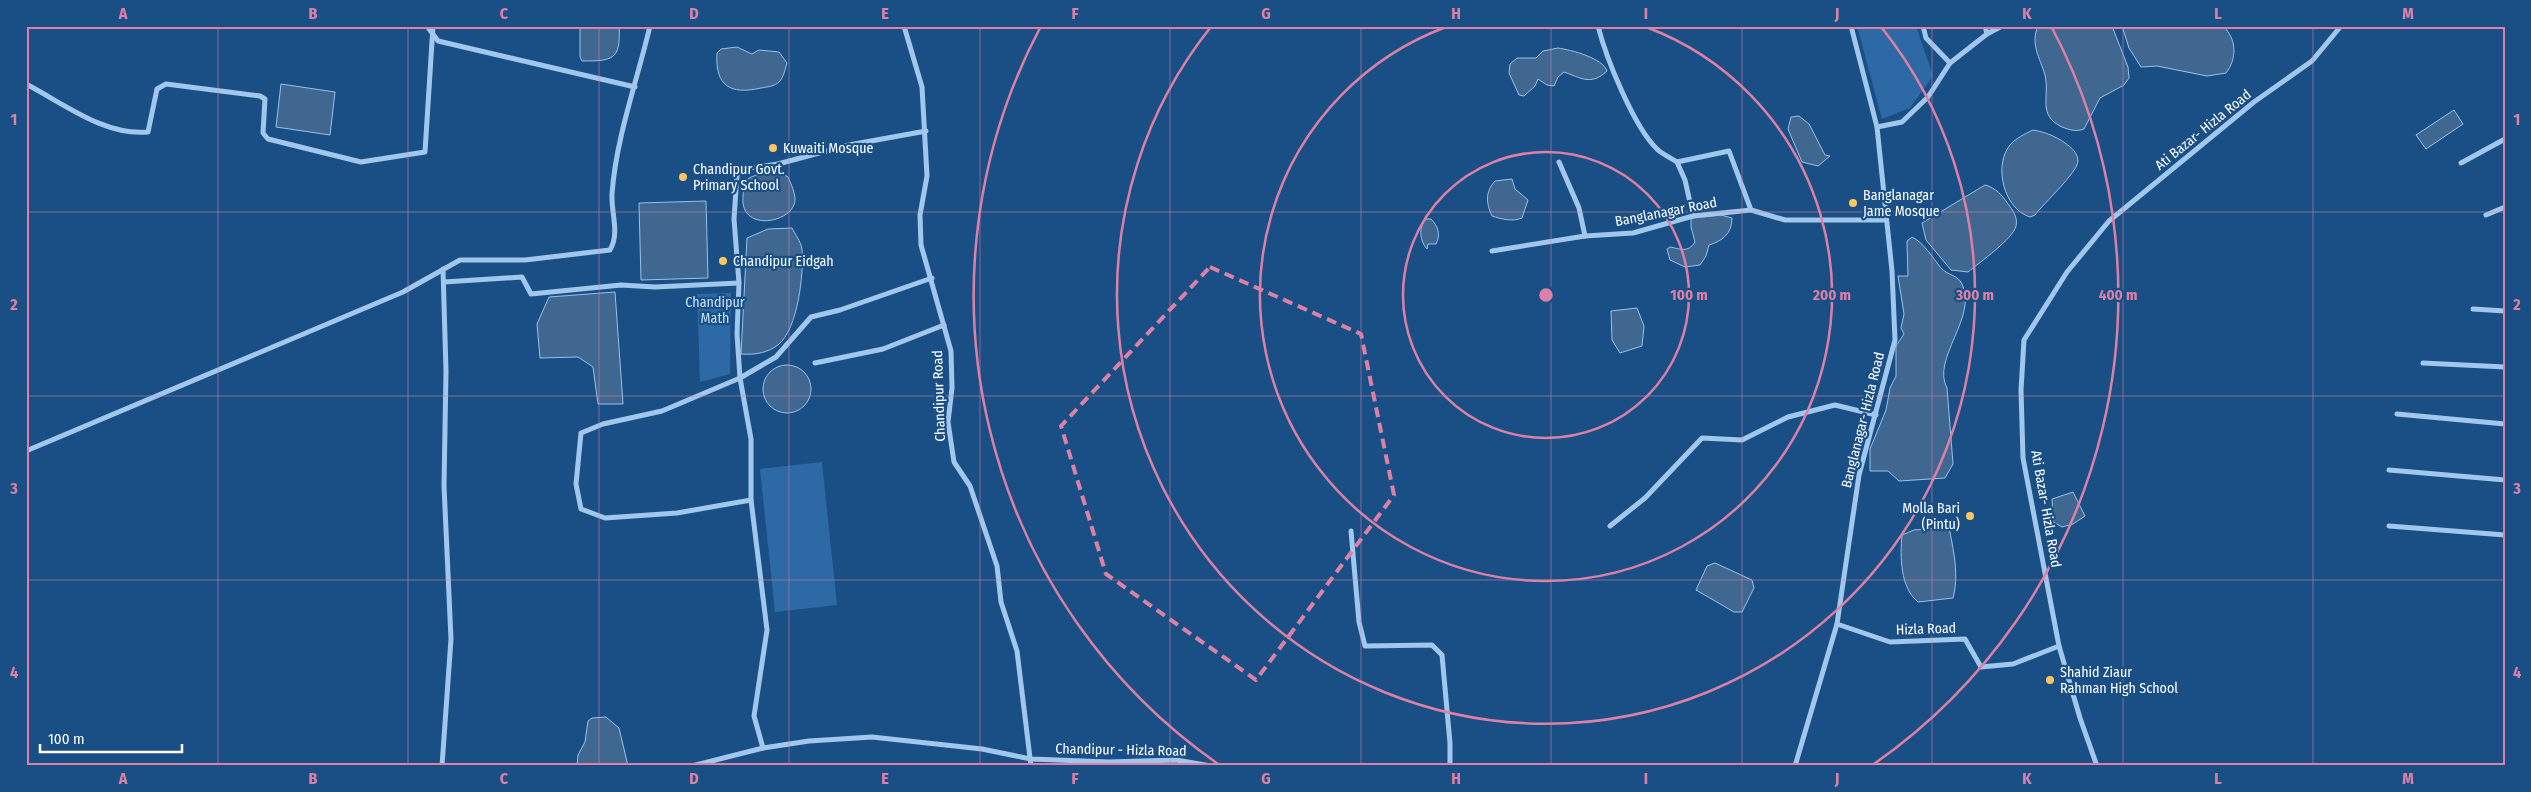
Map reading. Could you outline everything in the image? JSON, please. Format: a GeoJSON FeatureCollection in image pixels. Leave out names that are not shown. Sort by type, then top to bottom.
{"type":"FeatureCollection","features":[{"type":"Feature","properties":{"kind":"street"},"geometry":{"type":"LineString","coordinates":[[427,26],[438,41],[635,87]]}},
{"type":"Feature","properties":{"kind":"street"},"geometry":{"type":"LineString","coordinates":[[26,84],[82,116],[132,133],[148,132],[156,89],[166,84],[260,96],[265,99],[263,134],[268,138],[361,162],[425,152],[433,26]]}},
{"type":"Feature","properties":{"kind":"street"},"geometry":{"type":"LineString","coordinates":[[26,451],[403,292],[460,260],[525,260],[610,250],[616,241],[612,194],[620,144],[650,26]]}},
{"type":"Feature","properties":{"kind":"street","name":"Chandipur Road"},"geometry":{"type":"LineString","coordinates":[[904,26],[922,87],[926,131],[927,176],[920,215],[921,245],[932,278],[951,351],[952,388],[948,422],[954,462],[970,486],[997,566],[1001,602],[1017,651],[1031,766]]}},
{"type":"Feature","properties":{"kind":"street"},"geometry":{"type":"LineString","coordinates":[[1598,26],[1602,45],[1623,93],[1642,127],[1657,149],[1677,162],[1685,180],[1693,216]]}},
{"type":"Feature","properties":{"kind":"street"},"geometry":{"type":"LineString","coordinates":[[1851,26],[1877,127],[1886,220]]}},
{"type":"Feature","properties":{"kind":"street"},"geometry":{"type":"LineString","coordinates":[[1923,26],[1926,38],[1950,63]]}},
{"type":"Feature","properties":{"kind":"street"},"geometry":{"type":"LineString","coordinates":[[1986,26],[1987,34]]}},
{"type":"Feature","properties":{"kind":"street"},"geometry":{"type":"LineString","coordinates":[[1877,127],[1902,122],[1928,97],[1950,63],[1987,34],[2002,26]]}},
{"type":"Feature","properties":{"kind":"street","name":"Ati Bazar- Hizla Road"},"geometry":{"type":"LineString","coordinates":[[2097,766],[2080,718],[2059,646],[2023,458],[2021,390],[2024,340],[2067,272],[2109,221],[2254,102],[2312,61],[2341,26]]}},
{"type":"Feature","properties":{"kind":"street"},"geometry":{"type":"LineString","coordinates":[[763,748],[754,716],[767,630],[751,500],[751,439],[740,378],[737,334],[739,283],[734,219],[737,176],[742,169],[778,164],[848,145],[926,131]]}},
{"type":"Feature","properties":{"kind":"street"},"geometry":{"type":"LineString","coordinates":[[2460,163],[2505,139]]}},
{"type":"Feature","properties":{"kind":"street"},"geometry":{"type":"LineString","coordinates":[[1677,162],[1729,151],[1751,210]]}},
{"type":"Feature","properties":{"kind":"street"},"geometry":{"type":"LineString","coordinates":[[1559,162],[1579,208],[1584,236]]}},
{"type":"Feature","properties":{"kind":"street"},"geometry":{"type":"LineString","coordinates":[[2486,215],[2505,207]]}},
{"type":"Feature","properties":{"kind":"street","name":"Banglanagar Road"},"geometry":{"type":"LineString","coordinates":[[1492,251],[1584,236],[1633,233],[1693,216],[1751,210],[1785,220],[1886,220]]}},
{"type":"Feature","properties":{"kind":"street","name":"Banglanagar- Hizla Road"},"geometry":{"type":"LineString","coordinates":[[1837,624],[1859,475],[1895,340],[1892,271],[1886,220]]}},
{"type":"Feature","properties":{"kind":"street"},"geometry":{"type":"LineString","coordinates":[[442,766],[451,639],[444,486],[446,371],[443,269]]}},
{"type":"Feature","properties":{"kind":"street"},"geometry":{"type":"LineString","coordinates":[[444,282],[522,277],[531,294],[621,285],[656,287],[739,283]]}},
{"type":"Feature","properties":{"kind":"street"},"geometry":{"type":"LineString","coordinates":[[751,500],[677,513],[604,518],[581,509],[576,484],[582,433],[603,424],[662,411],[740,378],[776,357],[811,316],[840,310],[932,278]]}},
{"type":"Feature","properties":{"kind":"street"},"geometry":{"type":"LineString","coordinates":[[2473,309],[2505,312]]}},
{"type":"Feature","properties":{"kind":"street"},"geometry":{"type":"LineString","coordinates":[[814,363],[883,349],[944,325]]}},
{"type":"Feature","properties":{"kind":"street"},"geometry":{"type":"LineString","coordinates":[[2424,363],[2505,368]]}},
{"type":"Feature","properties":{"kind":"street"},"geometry":{"type":"LineString","coordinates":[[1610,526],[1645,498],[1702,438],[1742,440],[1788,417],[1835,405],[1876,415]]}},
{"type":"Feature","properties":{"kind":"street"},"geometry":{"type":"LineString","coordinates":[[2397,414],[2505,424]]}},
{"type":"Feature","properties":{"kind":"street"},"geometry":{"type":"LineString","coordinates":[[2389,470],[2505,480]]}},
{"type":"Feature","properties":{"kind":"street"},"geometry":{"type":"LineString","coordinates":[[2389,526],[2505,535]]}},
{"type":"Feature","properties":{"kind":"street"},"geometry":{"type":"LineString","coordinates":[[1351,531],[1359,622],[1364,646],[1432,645],[1442,655],[1450,743],[1450,766]]}},
{"type":"Feature","properties":{"kind":"street"},"geometry":{"type":"LineString","coordinates":[[1795,766],[1837,624]]}},
{"type":"Feature","properties":{"kind":"street","name":"Hizla Road"},"geometry":{"type":"LineString","coordinates":[[1837,624],[1890,642],[1964,639],[1981,667],[2013,664],[2059,646]]}},
{"type":"Feature","properties":{"kind":"street","name":"Chandipur - Hizla Road"},"geometry":{"type":"LineString","coordinates":[[692,766],[763,748],[809,741],[872,736],[982,749],[1031,759],[1109,762],[1176,760],[1211,766]]}},
{"type":"Feature","properties":{"kind":"highlighted area"},"geometry":{"type":"Polygon","coordinates":[[[1210,267],[1361,334],[1394,495],[1256,680],[1106,574],[1061,426],[1210,267]]]}},
{"type":"Feature","properties":{"kind":"green space"},"geometry":{"type":"Polygon","coordinates":[[[1857,26],[1916,26],[1933,76],[1910,108],[1882,119],[1857,26]]]}},
{"type":"Feature","properties":{"kind":"green space","name":"Chandipur Math"},"geometry":{"type":"Polygon","coordinates":[[[731,293],[730,374],[700,382],[697,294],[731,293]]]}},
{"type":"Feature","properties":{"kind":"green space"},"geometry":{"type":"Polygon","coordinates":[[[822,462],[837,605],[775,612],[760,469],[822,462]]]}},
{"type":"Feature","properties":{"kind":"shaded area"},"geometry":{"type":"Polygon","coordinates":[[[580,26],[619,26],[618,46],[613,56],[608,59],[582,61],[580,57],[580,26]]]}},
{"type":"Feature","properties":{"kind":"shaded area"},"geometry":{"type":"Polygon","coordinates":[[[2038,26],[2112,26],[2128,67],[2129,78],[2124,85],[2100,98],[2084,129],[2070,130],[2062,127],[2054,122],[2047,111],[2045,75],[2035,45],[2038,26]]]}},
{"type":"Feature","properties":{"kind":"shaded area"},"geometry":{"type":"Polygon","coordinates":[[[2122,26],[2223,26],[2228,31],[2233,43],[2234,55],[2232,62],[2226,73],[2207,76],[2157,66],[2141,67],[2129,48],[2122,26]]]}},
{"type":"Feature","properties":{"kind":"shaded area"},"geometry":{"type":"Polygon","coordinates":[[[737,47],[752,54],[759,50],[779,52],[787,63],[781,80],[773,85],[750,90],[733,89],[727,85],[719,73],[717,53],[721,49],[737,47]]]}},
{"type":"Feature","properties":{"kind":"shaded area"},"geometry":{"type":"Polygon","coordinates":[[[1558,48],[1593,59],[1604,66],[1607,71],[1601,76],[1591,79],[1581,78],[1564,72],[1558,77],[1554,86],[1547,85],[1538,79],[1535,86],[1524,96],[1519,95],[1509,73],[1510,64],[1517,58],[1536,58],[1543,51],[1558,48]]]}},
{"type":"Feature","properties":{"kind":"shaded area"},"geometry":{"type":"Polygon","coordinates":[[[281,84],[335,92],[330,135],[276,127],[281,84]]]}},
{"type":"Feature","properties":{"kind":"shaded area"},"geometry":{"type":"Polygon","coordinates":[[[2454,110],[2463,124],[2426,149],[2416,135],[2454,110]]]}},
{"type":"Feature","properties":{"kind":"shaded area"},"geometry":{"type":"Polygon","coordinates":[[[1799,116],[1809,124],[1825,155],[1830,156],[1818,166],[1802,162],[1788,129],[1791,117],[1799,116]]]}},
{"type":"Feature","properties":{"kind":"shaded area"},"geometry":{"type":"Polygon","coordinates":[[[2033,130],[2050,135],[2065,143],[2072,148],[2078,161],[2067,180],[2035,215],[2030,217],[2021,212],[2008,196],[2004,186],[2002,164],[2010,145],[2033,130]]]}},
{"type":"Feature","properties":{"kind":"shaded area"},"geometry":{"type":"Polygon","coordinates":[[[765,172],[779,172],[788,177],[794,191],[795,200],[792,208],[786,214],[768,221],[758,220],[750,216],[744,208],[743,197],[744,185],[748,179],[765,172]]]}},
{"type":"Feature","properties":{"kind":"shaded area"},"geometry":{"type":"Polygon","coordinates":[[[1512,179],[1515,189],[1528,200],[1522,218],[1510,220],[1492,216],[1488,202],[1489,189],[1495,181],[1512,179]]]}},
{"type":"Feature","properties":{"kind":"shaded area"},"geometry":{"type":"Polygon","coordinates":[[[1985,185],[1996,190],[2012,209],[2016,220],[2014,231],[2003,244],[1968,272],[1951,270],[1926,240],[1922,223],[1985,185]]]}},
{"type":"Feature","properties":{"kind":"shaded area"},"geometry":{"type":"Polygon","coordinates":[[[706,201],[708,278],[641,280],[639,203],[706,201]]]}},
{"type":"Feature","properties":{"kind":"shaded area"},"geometry":{"type":"Polygon","coordinates":[[[1721,215],[1732,218],[1732,224],[1728,233],[1722,239],[1709,245],[1706,256],[1700,265],[1685,267],[1670,260],[1667,249],[1670,247],[1687,249],[1695,242],[1691,218],[1721,215]]]}},
{"type":"Feature","properties":{"kind":"shaded area"},"geometry":{"type":"Polygon","coordinates":[[[1426,219],[1431,219],[1437,228],[1438,234],[1436,244],[1428,244],[1427,249],[1421,234],[1423,223],[1426,219]]]}},
{"type":"Feature","properties":{"kind":"shaded area"},"geometry":{"type":"Polygon","coordinates":[[[792,228],[802,249],[802,272],[795,314],[790,327],[785,337],[774,348],[761,353],[741,354],[747,238],[768,229],[792,228]]]}},
{"type":"Feature","properties":{"kind":"shaded area"},"geometry":{"type":"Polygon","coordinates":[[[1912,237],[1924,246],[1943,270],[1960,281],[1965,297],[1960,324],[1945,364],[1944,377],[1947,388],[1953,464],[1945,478],[1899,481],[1888,471],[1870,471],[1870,449],[1886,410],[1890,388],[1896,376],[1896,346],[1904,334],[1901,328],[1904,314],[1898,276],[1908,276],[1907,241],[1912,237]]]}},
{"type":"Feature","properties":{"kind":"shaded area"},"geometry":{"type":"Polygon","coordinates":[[[615,292],[623,404],[598,404],[593,367],[578,357],[540,358],[537,324],[549,297],[615,292]]]}},
{"type":"Feature","properties":{"kind":"shaded area"},"geometry":{"type":"Polygon","coordinates":[[[1637,308],[1644,326],[1642,346],[1620,353],[1612,340],[1611,311],[1637,308]]]}},
{"type":"Feature","properties":{"kind":"shaded area"},"geometry":{"type":"Polygon","coordinates":[[[782,365],[792,365],[801,369],[807,375],[810,380],[810,398],[801,409],[792,413],[782,413],[773,409],[767,403],[763,394],[763,384],[767,375],[773,369],[782,365]]]}},
{"type":"Feature","properties":{"kind":"shaded area"},"geometry":{"type":"Polygon","coordinates":[[[2073,492],[2085,516],[2073,524],[2062,527],[2053,522],[2052,499],[2073,492]]]}},
{"type":"Feature","properties":{"kind":"shaded area"},"geometry":{"type":"Polygon","coordinates":[[[1947,527],[1950,532],[1955,565],[1956,582],[1953,598],[1918,602],[1912,596],[1904,580],[1901,562],[1902,535],[1914,530],[1947,527]]]}},
{"type":"Feature","properties":{"kind":"shaded area"},"geometry":{"type":"Polygon","coordinates":[[[1715,563],[1752,580],[1754,588],[1742,612],[1734,612],[1696,590],[1707,566],[1715,563]]]}},
{"type":"Feature","properties":{"kind":"shaded area"},"geometry":{"type":"Polygon","coordinates":[[[606,717],[619,728],[628,766],[577,766],[578,755],[585,742],[588,721],[592,718],[606,717]]]}},
{"type":"Feature","properties":{"kind":"place","name":"Kuwaiti Mosque"},"geometry":{"type":"Point","coordinates":[773,148]}},
{"type":"Feature","properties":{"kind":"place","name":"Chandipur Govt. Primary School"},"geometry":{"type":"Point","coordinates":[683,177]}},
{"type":"Feature","properties":{"kind":"place","name":"Banglanagar Jame Mosque"},"geometry":{"type":"Point","coordinates":[1853,203]}},
{"type":"Feature","properties":{"kind":"place","name":"Chandipur Eidgah"},"geometry":{"type":"Point","coordinates":[723,261]}},
{"type":"Feature","properties":{"kind":"place","name":"Molla Bari (Pintu)"},"geometry":{"type":"Point","coordinates":[1970,516]}},
{"type":"Feature","properties":{"kind":"place","name":"Shahid Ziaur Rahman High School"},"geometry":{"type":"Point","coordinates":[2050,680]}}]}
